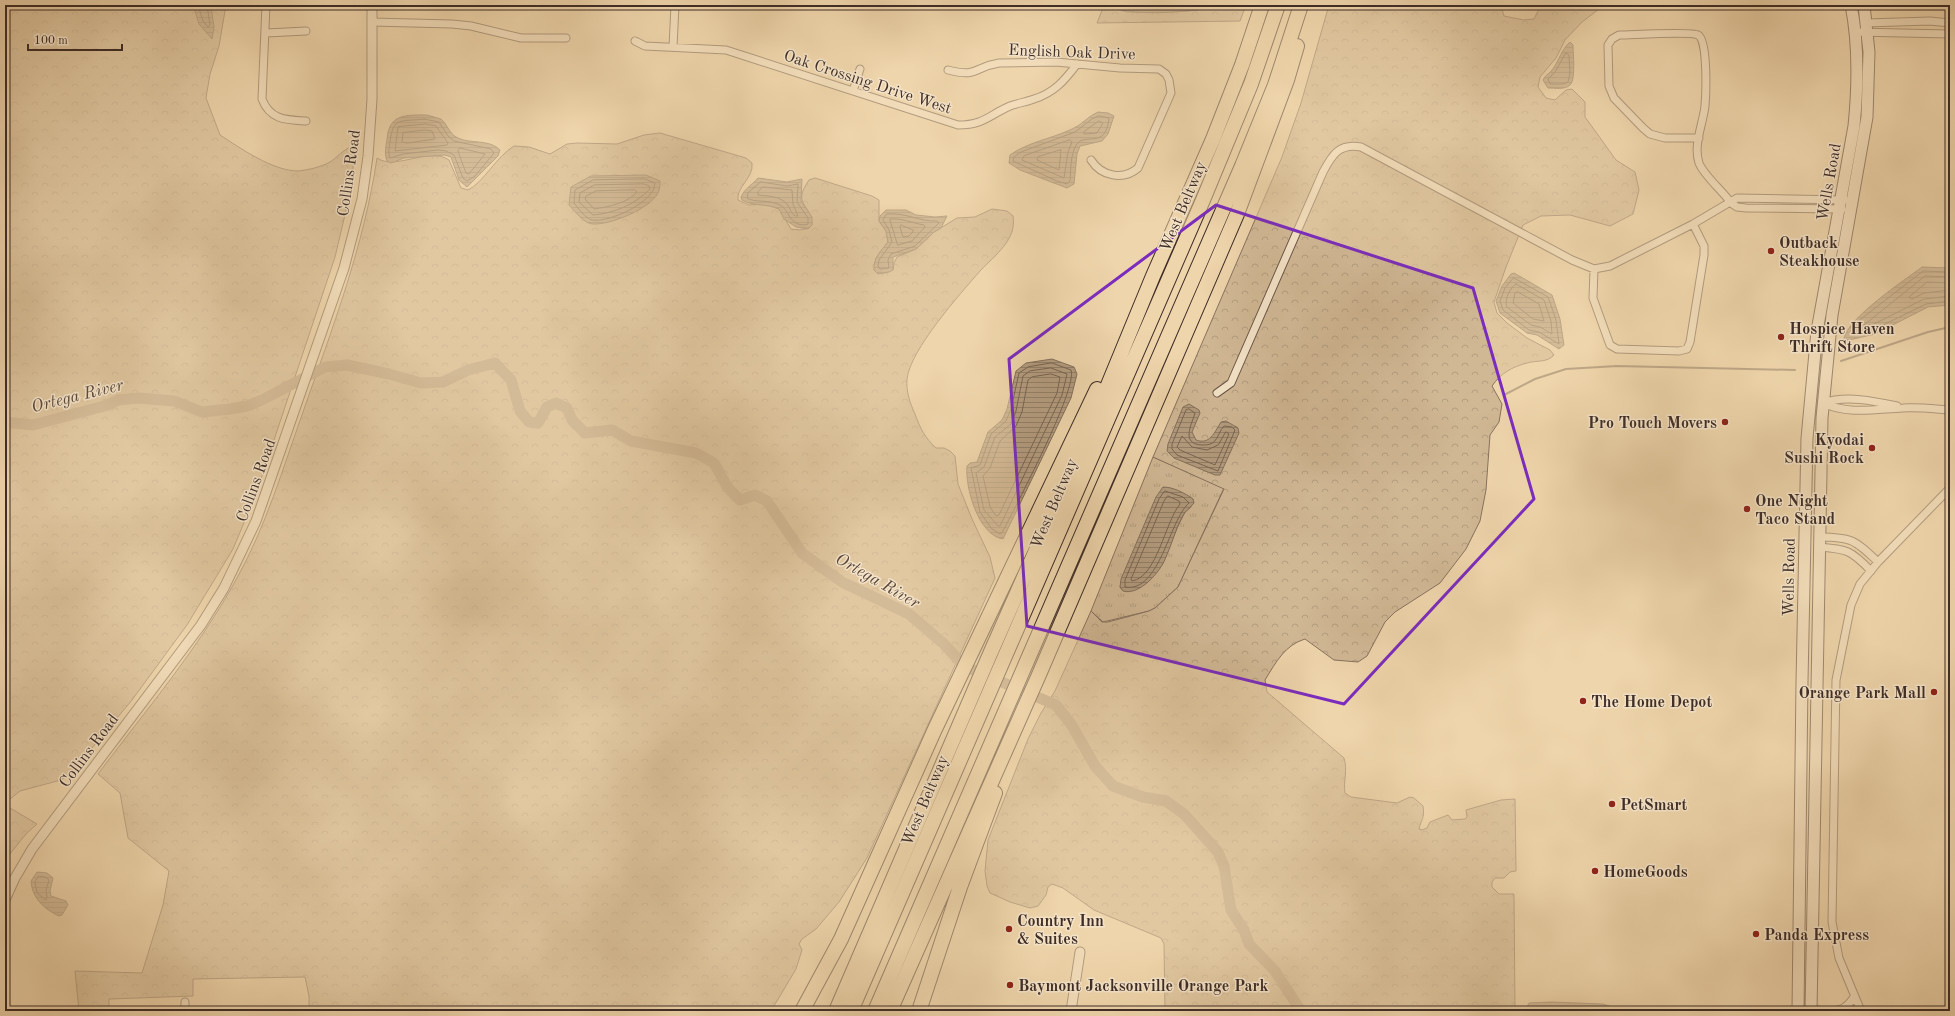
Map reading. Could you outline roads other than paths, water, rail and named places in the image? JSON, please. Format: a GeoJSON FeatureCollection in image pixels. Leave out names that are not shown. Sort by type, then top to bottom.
{"type":"FeatureCollection","features":[{"type":"Feature","properties":{"kind":"highway"},"geometry":{"type":"LineString","coordinates":[[836,1011],[976,686],[1094,419],[1153,276],[1216,131],[1242,65],[1262,5]]}},
{"type":"Feature","properties":{"kind":"highway","name":"West Beltway"},"geometry":{"type":"LineString","coordinates":[[851,1011],[1227,145],[1251,84],[1278,5]]}},
{"type":"Feature","properties":{"kind":"highway"},"geometry":{"type":"LineString","coordinates":[[875,1011],[1258,128],[1275,85],[1301,5]]}},
{"type":"Feature","properties":{"kind":"highway"},"geometry":{"type":"LineString","coordinates":[[890,1011],[1038,678],[1237,214],[1287,80],[1310,5]]}},
{"type":"Feature","properties":{"kind":"highway"},"geometry":{"type":"LineString","coordinates":[[802,1011],[841,939],[935,729],[1119,342],[1153,276]]}},
{"type":"Feature","properties":{"kind":"highway"},"geometry":{"type":"LineString","coordinates":[[919,1011],[958,894],[1024,708]]}},
{"type":"Feature","properties":{"kind":"main road","name":"Wells Road"},"geometry":{"type":"LineString","coordinates":[[1811,1010],[1819,542],[1823,402],[1832,315],[1847,205],[1857,100],[1855,32],[1851,5]]}},
{"type":"Feature","properties":{"kind":"main road","name":"Wells Road"},"geometry":{"type":"LineString","coordinates":[[1798,1011],[1802,682],[1809,401],[1821,306],[1861,156],[1868,103],[1867,27],[1864,5]]}},
{"type":"Feature","properties":{"kind":"main road"},"geometry":{"type":"LineString","coordinates":[[1809,401],[1823,402]]}},
{"type":"Feature","properties":{"kind":"street"},"geometry":{"type":"LineString","coordinates":[[266,5],[266,33],[261,91],[264,106],[269,112],[280,119],[306,121]]}},
{"type":"Feature","properties":{"kind":"street","name":"Collins Road"},"geometry":{"type":"LineString","coordinates":[[5,900],[15,878],[32,849],[182,651],[224,588],[256,522],[344,268],[362,199],[368,156],[372,99],[372,5]]}},
{"type":"Feature","properties":{"kind":"street"},"geometry":{"type":"LineString","coordinates":[[673,46],[675,5]]}},
{"type":"Feature","properties":{"kind":"street"},"geometry":{"type":"LineString","coordinates":[[1855,32],[1867,27],[1930,21],[1950,23]]}},
{"type":"Feature","properties":{"kind":"street"},"geometry":{"type":"LineString","coordinates":[[372,22],[452,24],[471,26],[521,38],[566,38]]}},
{"type":"Feature","properties":{"kind":"street"},"geometry":{"type":"LineString","coordinates":[[1867,27],[1950,34]]}},
{"type":"Feature","properties":{"kind":"street"},"geometry":{"type":"LineString","coordinates":[[266,33],[306,32]]}},
{"type":"Feature","properties":{"kind":"street"},"geometry":{"type":"LineString","coordinates":[[1699,138],[1665,138],[1650,134],[1642,128],[1614,98],[1609,86],[1608,45],[1612,39],[1619,35],[1694,34],[1701,37],[1704,44],[1706,86],[1705,106],[1699,138],[1697,148],[1699,164],[1731,203],[1737,207],[1746,208],[1847,205]]}},
{"type":"Feature","properties":{"kind":"street","name":"Oak Crossing Drive West"},"geometry":{"type":"LineString","coordinates":[[635,41],[645,46],[673,46],[726,50],[958,125],[970,125],[984,121],[1009,106],[1035,99],[1053,90],[1065,81],[1076,64]]}},
{"type":"Feature","properties":{"kind":"street","name":"English Oak Drive"},"geometry":{"type":"LineString","coordinates":[[948,70],[964,74],[972,74],[992,64],[1056,62],[1159,69],[1166,74],[1170,80],[1170,93],[1138,168],[1132,174],[1116,176],[1096,167],[1091,160]]}},
{"type":"Feature","properties":{"kind":"street"},"geometry":{"type":"LineString","coordinates":[[854,91],[860,69]]}},
{"type":"Feature","properties":{"kind":"street"},"geometry":{"type":"LineString","coordinates":[[1217,394],[1231,383],[1323,172],[1332,155],[1342,148],[1352,146],[1361,147],[1572,260],[1594,269],[1610,266],[1731,203]]}},
{"type":"Feature","properties":{"kind":"street"},"geometry":{"type":"LineString","coordinates":[[1594,269],[1593,291],[1595,306],[1610,345],[1617,349],[1687,349],[1690,342],[1704,254],[1704,246],[1693,224]]}},
{"type":"Feature","properties":{"kind":"street"},"geometry":{"type":"LineString","coordinates":[[1823,402],[1839,409],[1873,410],[1905,408],[1950,410]]}},
{"type":"Feature","properties":{"kind":"street"},"geometry":{"type":"LineString","coordinates":[[1859,1010],[1839,958],[1832,917],[1836,680],[1851,605],[1860,584],[1878,562],[1950,488]]}},
{"type":"Feature","properties":{"kind":"street"},"geometry":{"type":"LineString","coordinates":[[1819,542],[1842,537],[1851,540],[1860,544],[1878,562]]}},
{"type":"Feature","properties":{"kind":"street"},"geometry":{"type":"LineString","coordinates":[[1819,542],[1852,552],[1871,571]]}},
{"type":"Feature","properties":{"kind":"street"},"geometry":{"type":"LineString","coordinates":[[1071,1011],[1080,952]]}},
{"type":"Feature","properties":{"kind":"street"},"geometry":{"type":"LineString","coordinates":[[1832,1011],[1840,1010],[1848,1005],[1854,997]]}},
{"type":"Feature","properties":{"kind":"street"},"geometry":{"type":"LineString","coordinates":[[185,1002],[185,1011]]}},
{"type":"Feature","properties":{"kind":"street"},"geometry":{"type":"LineString","coordinates":[[1811,1010],[1823,1011]]}},
{"type":"Feature","properties":{"kind":"water"},"geometry":{"type":"Polygon","coordinates":[[[193,5],[211,6],[214,27],[212,39],[199,24],[193,5]]]}},
{"type":"Feature","properties":{"kind":"water"},"geometry":{"type":"Polygon","coordinates":[[[1115,5],[1203,5],[1204,9],[1147,13],[1116,8],[1115,5]]]}},
{"type":"Feature","properties":{"kind":"water"},"geometry":{"type":"Polygon","coordinates":[[[1570,42],[1573,45],[1574,60],[1572,82],[1565,88],[1548,88],[1543,80],[1552,70],[1564,48],[1570,42]]]}},
{"type":"Feature","properties":{"kind":"water"},"geometry":{"type":"Polygon","coordinates":[[[1098,112],[1108,113],[1114,116],[1108,134],[1102,141],[1080,146],[1077,154],[1074,184],[1067,188],[1020,170],[1009,163],[1010,155],[1024,147],[1072,129],[1098,112]]]}},
{"type":"Feature","properties":{"kind":"water"},"geometry":{"type":"Polygon","coordinates":[[[427,115],[441,119],[458,138],[491,144],[500,150],[498,156],[467,187],[459,180],[451,157],[445,155],[404,158],[391,163],[387,161],[386,147],[388,131],[395,120],[405,116],[427,115]]]}},
{"type":"Feature","properties":{"kind":"water"},"geometry":{"type":"Polygon","coordinates":[[[646,175],[660,181],[660,189],[658,193],[647,205],[619,219],[600,224],[593,224],[586,222],[569,205],[571,187],[591,176],[646,175]]]}},
{"type":"Feature","properties":{"kind":"water"},"geometry":{"type":"Polygon","coordinates":[[[758,178],[787,182],[802,179],[801,201],[812,217],[812,225],[808,229],[796,227],[784,219],[779,209],[751,204],[742,200],[741,197],[744,191],[758,178]]]}},
{"type":"Feature","properties":{"kind":"water"},"geometry":{"type":"Polygon","coordinates":[[[886,210],[906,210],[916,215],[935,217],[947,216],[941,228],[934,232],[916,249],[893,257],[893,270],[878,274],[874,270],[875,262],[878,255],[888,242],[886,231],[879,221],[880,216],[886,210]]]}},
{"type":"Feature","properties":{"kind":"water"},"geometry":{"type":"Polygon","coordinates":[[[1922,267],[1950,268],[1950,305],[1928,307],[1875,334],[1849,340],[1844,339],[1848,330],[1866,310],[1922,267]]]}},
{"type":"Feature","properties":{"kind":"water"},"geometry":{"type":"Polygon","coordinates":[[[1514,273],[1552,295],[1560,319],[1564,345],[1559,349],[1537,335],[1527,333],[1500,313],[1496,301],[1502,286],[1511,274],[1514,273]]]}},
{"type":"Feature","properties":{"kind":"water"},"geometry":{"type":"Polygon","coordinates":[[[1052,359],[1074,367],[1077,374],[1071,398],[1003,539],[994,536],[980,520],[968,486],[967,466],[970,463],[977,462],[988,432],[1002,420],[1007,409],[1016,371],[1026,363],[1052,359]]]}},
{"type":"Feature","properties":{"kind":"water"},"geometry":{"type":"Polygon","coordinates":[[[1189,404],[1199,410],[1200,413],[1192,432],[1196,440],[1205,441],[1211,437],[1221,422],[1226,421],[1238,428],[1239,433],[1220,475],[1215,475],[1174,458],[1167,451],[1168,444],[1183,407],[1189,404]]]}},
{"type":"Feature","properties":{"kind":"water"},"geometry":{"type":"Polygon","coordinates":[[[1163,487],[1175,489],[1183,493],[1193,499],[1194,503],[1182,517],[1160,569],[1143,586],[1130,592],[1123,591],[1120,587],[1121,579],[1156,497],[1163,487]]]}},
{"type":"Feature","properties":{"kind":"water"},"geometry":{"type":"Polygon","coordinates":[[[37,872],[47,873],[53,878],[50,891],[51,896],[66,901],[68,905],[62,915],[59,916],[48,910],[36,898],[31,881],[37,872]]]}},
{"type":"Feature","properties":{"kind":"water"},"geometry":{"type":"Polygon","coordinates":[[[1551,1002],[1603,1004],[1615,1008],[1615,1011],[1525,1011],[1529,1003],[1551,1002]]]}},
{"type":"Feature","properties":{"kind":"waterway"},"geometry":{"type":"LineString","coordinates":[[1841,361],[1928,332],[1950,327]]}},
{"type":"Feature","properties":{"kind":"waterway","name":"Ortega River"},"geometry":{"type":"LineString","coordinates":[[5,422],[33,425],[108,405],[118,400],[139,398],[174,401],[202,412],[230,409],[247,406],[262,400],[325,367],[347,365],[421,383],[443,382],[468,370],[495,363],[511,380],[520,411],[529,422],[538,423],[547,407],[556,403],[567,408],[572,420],[585,433],[612,430],[631,441],[696,453],[714,463],[728,488],[740,500],[755,495],[767,501],[802,553],[842,582],[909,614],[944,644],[964,666],[1056,705],[1071,724],[1095,766],[1113,786],[1143,797],[1166,801],[1184,814],[1218,852],[1224,866],[1231,910],[1244,930],[1249,944],[1275,971],[1301,1011]]}},
{"type":"Feature","properties":{"kind":"waterway"},"geometry":{"type":"LineString","coordinates":[[1504,395],[1535,379],[1566,369],[1617,366],[1795,370]]}},
{"type":"Feature","properties":{"kind":"place","name":"Outback Steakhouse"},"geometry":{"type":"Point","coordinates":[1771,251]}},
{"type":"Feature","properties":{"kind":"place","name":"Hospice Haven Thrift Store"},"geometry":{"type":"Point","coordinates":[1781,337]}},
{"type":"Feature","properties":{"kind":"place","name":"Pro Touch Movers"},"geometry":{"type":"Point","coordinates":[1725,422]}},
{"type":"Feature","properties":{"kind":"place","name":"Kyodai Sushi Rock"},"geometry":{"type":"Point","coordinates":[1872,448]}},
{"type":"Feature","properties":{"kind":"place","name":"One Night Taco Stand"},"geometry":{"type":"Point","coordinates":[1747,509]}},
{"type":"Feature","properties":{"kind":"place","name":"Orange Park Mall"},"geometry":{"type":"Point","coordinates":[1934,692]}},
{"type":"Feature","properties":{"kind":"place","name":"The Home Depot"},"geometry":{"type":"Point","coordinates":[1583,701]}},
{"type":"Feature","properties":{"kind":"place","name":"PetSmart"},"geometry":{"type":"Point","coordinates":[1612,804]}},
{"type":"Feature","properties":{"kind":"place","name":"HomeGoods"},"geometry":{"type":"Point","coordinates":[1595,871]}},
{"type":"Feature","properties":{"kind":"place","name":"Country Inn & Suites"},"geometry":{"type":"Point","coordinates":[1009,929]}},
{"type":"Feature","properties":{"kind":"place","name":"Panda Express"},"geometry":{"type":"Point","coordinates":[1756,934]}},
{"type":"Feature","properties":{"kind":"place","name":"Baymont Jacksonville Orange Park"},"geometry":{"type":"Point","coordinates":[1010,985]}}]}
